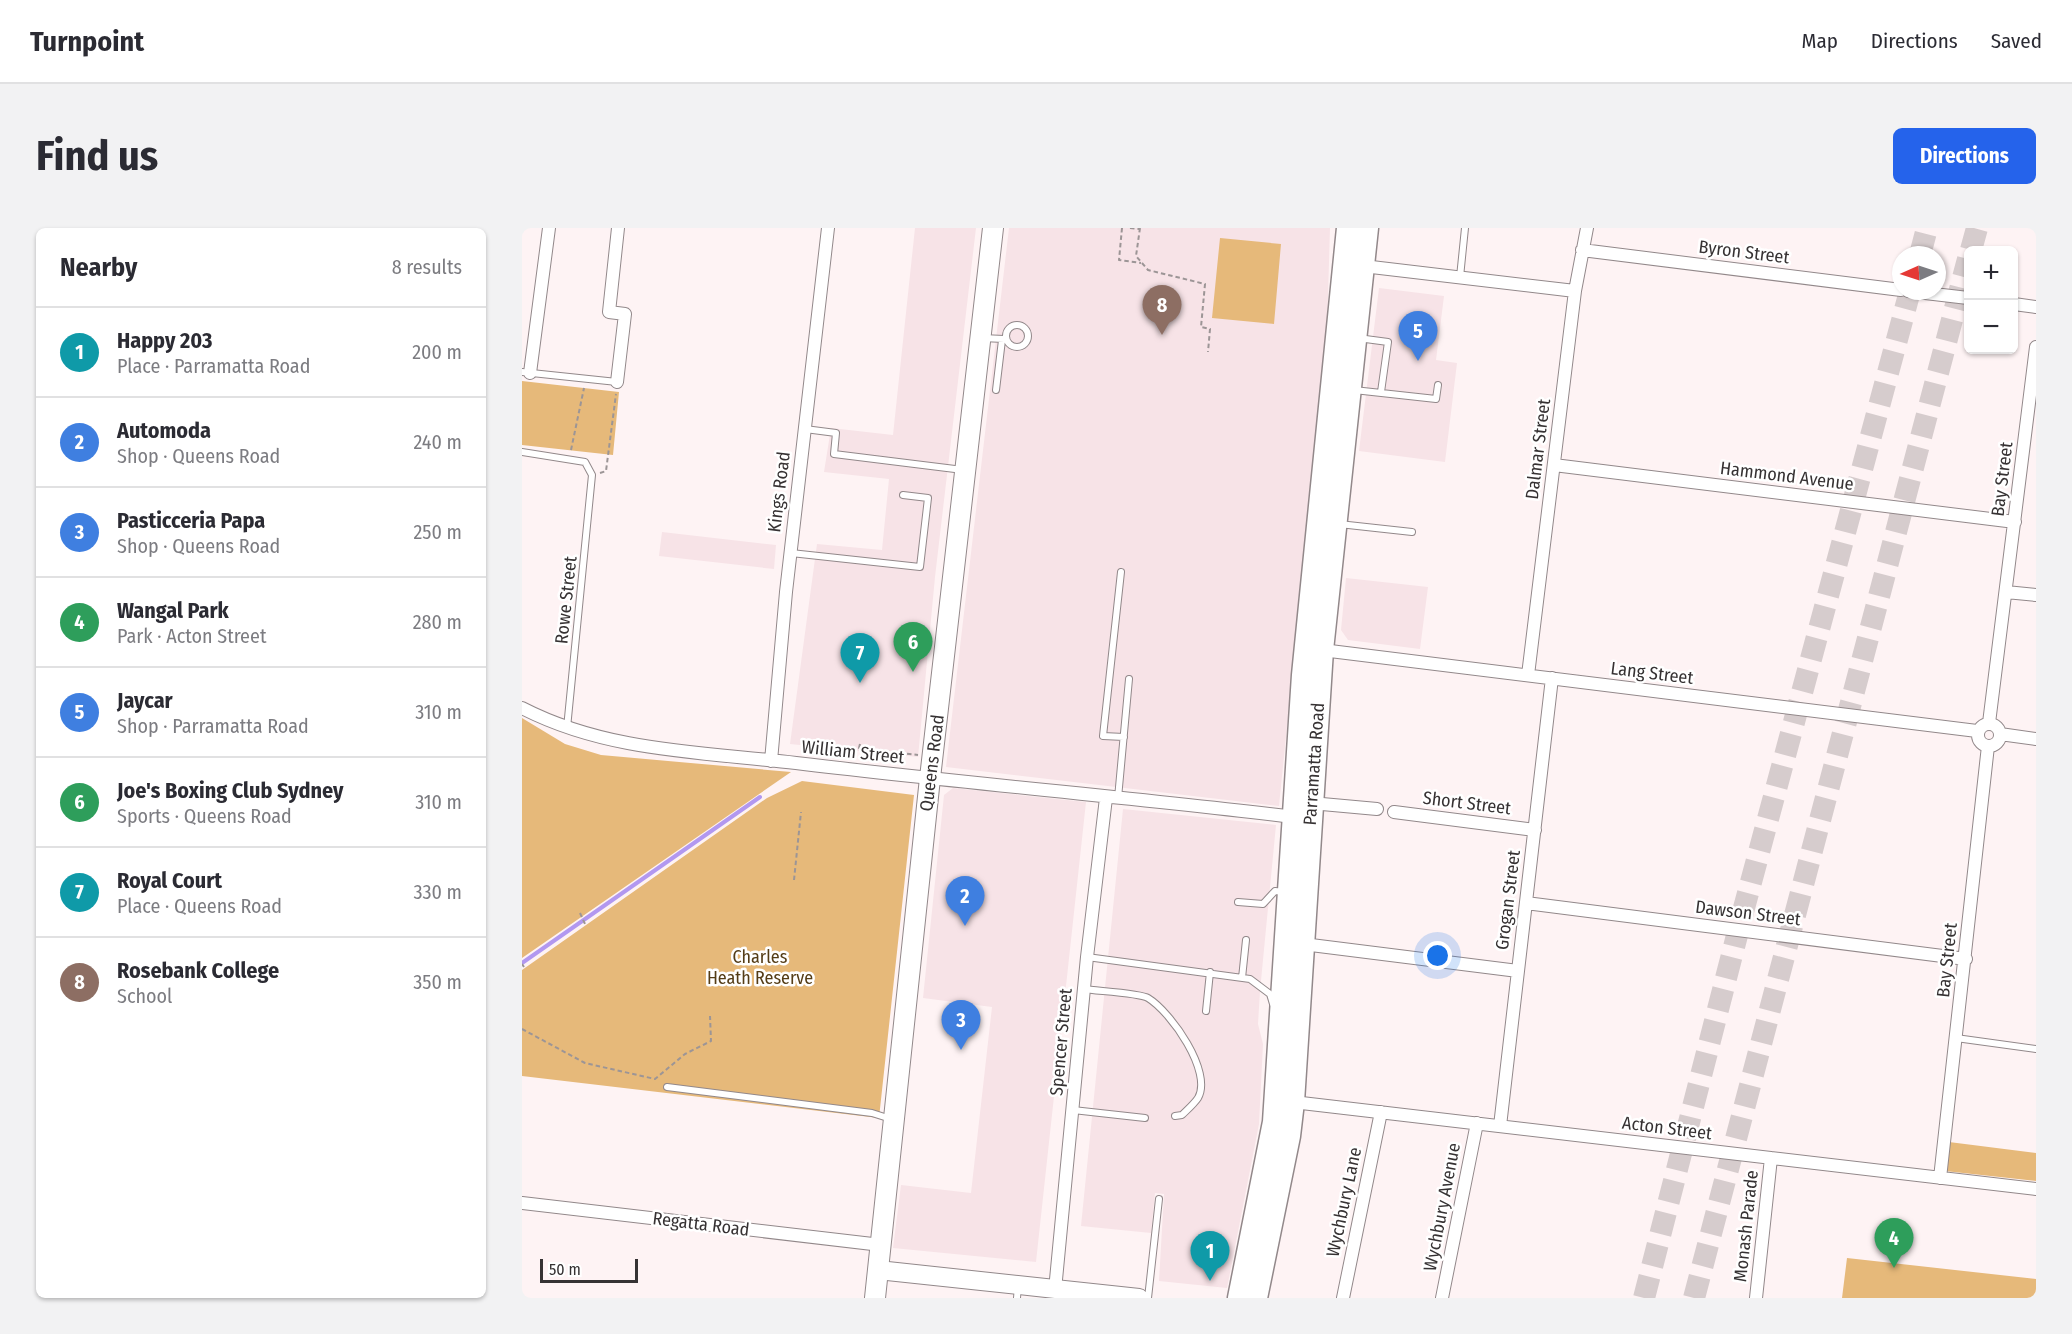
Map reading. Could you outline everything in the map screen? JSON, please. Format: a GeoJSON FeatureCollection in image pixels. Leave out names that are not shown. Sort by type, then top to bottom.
{"type":"FeatureCollection","features":[{"type":"Feature","properties":{"kind":"highway","name":"Parramatta Road"},"geometry":{"type":"LineString","coordinates":[[1256,1298],[1289,1136],[1293,1102],[1303,944],[1302,810],[1309,601],[1348,228]]}},
{"type":"Feature","properties":{"kind":"highway","name":"Parramatta Road"},"geometry":{"type":"LineString","coordinates":[[1239,1298],[1274,1122],[1289,892],[1302,810],[1322,650],[1367,228]]}},
{"type":"Feature","properties":{"kind":"main road","name":"Queens Road"},"geometry":{"type":"LineString","coordinates":[[875,1298],[930,778],[993,228]]}},
{"type":"Feature","properties":{"kind":"street"},"geometry":{"type":"LineString","coordinates":[[526,373],[549,228]]}},
{"type":"Feature","properties":{"kind":"street"},"geometry":{"type":"LineString","coordinates":[[617,382],[625,314],[609,312],[618,228]]}},
{"type":"Feature","properties":{"kind":"street","name":"Kings Road"},"geometry":{"type":"LineString","coordinates":[[771,761],[790,552],[828,228]]}},
{"type":"Feature","properties":{"kind":"street","name":"Dalmar Street"},"geometry":{"type":"LineString","coordinates":[[1528,675],[1575,291],[1587,228]]}},
{"type":"Feature","properties":{"kind":"street","name":"Byron Street"},"geometry":{"type":"LineString","coordinates":[[1582,250],[1892,289]]}},
{"type":"Feature","properties":{"kind":"street"},"geometry":{"type":"LineString","coordinates":[[1363,266],[1575,291]]}},
{"type":"Feature","properties":{"kind":"street"},"geometry":{"type":"LineString","coordinates":[[1946,295],[1964,298]]}},
{"type":"Feature","properties":{"kind":"street"},"geometry":{"type":"LineString","coordinates":[[2018,305],[2036,307]]}},
{"type":"Feature","properties":{"kind":"street","name":"Bay Street"},"geometry":{"type":"LineString","coordinates":[[1989,723],[2036,347]]}},
{"type":"Feature","properties":{"kind":"street","name":"Hammond Avenue"},"geometry":{"type":"LineString","coordinates":[[1554,465],[2015,522]]}},
{"type":"Feature","properties":{"kind":"street"},"geometry":{"type":"LineString","coordinates":[[2006,592],[2036,595]]}},
{"type":"Feature","properties":{"kind":"street","name":"Lang Street"},"geometry":{"type":"LineString","coordinates":[[1322,650],[1977,732]]}},
{"type":"Feature","properties":{"kind":"street","name":"Grogan Street"},"geometry":{"type":"LineString","coordinates":[[1500,1126],[1552,678]]}},
{"type":"Feature","properties":{"kind":"street","name":"William Street"},"geometry":{"type":"LineString","coordinates":[[522,708],[567,728],[613,742],[1112,798],[1302,810]]}},
{"type":"Feature","properties":{"kind":"street"},"geometry":{"type":"LineString","coordinates":[[1983,724],[1996,725],[2000,734],[1998,742],[1988,746],[1981,743],[1977,732],[1983,724]]}},
{"type":"Feature","properties":{"kind":"street"},"geometry":{"type":"LineString","coordinates":[[2000,734],[2036,739]]}},
{"type":"Feature","properties":{"kind":"street","name":"Bay Street"},"geometry":{"type":"LineString","coordinates":[[1940,1178],[1988,746]]}},
{"type":"Feature","properties":{"kind":"street","name":"Spencer Street"},"geometry":{"type":"LineString","coordinates":[[1055,1290],[1087,957],[1112,798]]}},
{"type":"Feature","properties":{"kind":"street"},"geometry":{"type":"LineString","coordinates":[[1302,810],[1377,809]]}},
{"type":"Feature","properties":{"kind":"street","name":"Short Street"},"geometry":{"type":"LineString","coordinates":[[1394,812],[1535,830]]}},
{"type":"Feature","properties":{"kind":"street","name":"Dawson Street"},"geometry":{"type":"LineString","coordinates":[[1526,903],[1966,958]]}},
{"type":"Feature","properties":{"kind":"street"},"geometry":{"type":"LineString","coordinates":[[1303,944],[1518,971]]}},
{"type":"Feature","properties":{"kind":"street","name":"Acton Street"},"geometry":{"type":"LineString","coordinates":[[1293,1102],[2036,1189]]}},
{"type":"Feature","properties":{"kind":"street","name":"Wychbury Lane"},"geometry":{"type":"LineString","coordinates":[[1343,1298],[1381,1112]]}},
{"type":"Feature","properties":{"kind":"street","name":"Wychbury Avenue"},"geometry":{"type":"LineString","coordinates":[[1442,1298],[1477,1124]]}},
{"type":"Feature","properties":{"kind":"street","name":"Monash Parade"},"geometry":{"type":"LineString","coordinates":[[1756,1298],[1772,1158]]}},
{"type":"Feature","properties":{"kind":"street","name":"Regatta Road"},"geometry":{"type":"LineString","coordinates":[[522,1203],[881,1245]]}},
{"type":"Feature","properties":{"kind":"street"},"geometry":{"type":"LineString","coordinates":[[878,1270],[1021,1292],[1055,1290],[1099,1296],[1139,1298]]}},
{"type":"Feature","properties":{"kind":"lane"},"geometry":{"type":"LineString","coordinates":[[1460,277],[1465,228]]}},
{"type":"Feature","properties":{"kind":"lane"},"geometry":{"type":"LineString","coordinates":[[1356,337],[1388,342],[1381,392]]}},
{"type":"Feature","properties":{"kind":"lane"},"geometry":{"type":"LineString","coordinates":[[981,338],[1004,338],[996,390]]}},
{"type":"Feature","properties":{"kind":"lane"},"geometry":{"type":"LineString","coordinates":[[526,373],[617,382]]}},
{"type":"Feature","properties":{"kind":"lane"},"geometry":{"type":"LineString","coordinates":[[1350,390],[1436,399],[1438,385]]}},
{"type":"Feature","properties":{"kind":"lane"},"geometry":{"type":"LineString","coordinates":[[805,429],[836,433],[834,454],[966,470]]}},
{"type":"Feature","properties":{"kind":"lane"},"geometry":{"type":"LineString","coordinates":[[522,452],[570,457],[585,462],[592,476]]}},
{"type":"Feature","properties":{"kind":"lane","name":"Rowe Street"},"geometry":{"type":"LineString","coordinates":[[567,728],[592,476]]}},
{"type":"Feature","properties":{"kind":"lane"},"geometry":{"type":"LineString","coordinates":[[790,552],[920,567],[928,498],[903,495]]}},
{"type":"Feature","properties":{"kind":"lane"},"geometry":{"type":"LineString","coordinates":[[1335,523],[1412,532]]}},
{"type":"Feature","properties":{"kind":"lane"},"geometry":{"type":"LineString","coordinates":[[1122,572],[1103,736],[1124,737]]}},
{"type":"Feature","properties":{"kind":"lane"},"geometry":{"type":"LineString","coordinates":[[1112,798],[1124,737],[1129,679]]}},
{"type":"Feature","properties":{"kind":"lane"},"geometry":{"type":"LineString","coordinates":[[1238,902],[1263,904],[1275,891],[1289,892]]}},
{"type":"Feature","properties":{"kind":"lane"},"geometry":{"type":"LineString","coordinates":[[1242,978],[1246,940]]}},
{"type":"Feature","properties":{"kind":"lane"},"geometry":{"type":"LineString","coordinates":[[1087,957],[1210,972],[1242,978],[1260,985],[1273,1000],[1273,1017],[1280,1045]]}},
{"type":"Feature","properties":{"kind":"lane"},"geometry":{"type":"LineString","coordinates":[[1206,1011],[1210,972]]}},
{"type":"Feature","properties":{"kind":"lane"},"geometry":{"type":"LineString","coordinates":[[1084,989],[1148,998],[1168,1018],[1191,1049],[1202,1079],[1199,1097],[1182,1115],[1175,1116]]}},
{"type":"Feature","properties":{"kind":"lane"},"geometry":{"type":"LineString","coordinates":[[1956,1038],[2036,1049]]}},
{"type":"Feature","properties":{"kind":"lane"},"geometry":{"type":"LineString","coordinates":[[667,1087],[872,1113],[894,1120]]}},
{"type":"Feature","properties":{"kind":"lane"},"geometry":{"type":"LineString","coordinates":[[1073,1110],[1145,1118]]}},
{"type":"Feature","properties":{"kind":"lane"},"geometry":{"type":"LineString","coordinates":[[1148,1298],[1159,1199]]}},
{"type":"Feature","properties":{"kind":"path"},"geometry":{"type":"LineString","coordinates":[[1122,228],[1119,260],[1142,263]]}},
{"type":"Feature","properties":{"kind":"path"},"geometry":{"type":"LineString","coordinates":[[1130,228],[1140,229],[1136,256],[1148,270],[1205,284],[1201,327],[1210,329],[1208,351]]}},
{"type":"Feature","properties":{"kind":"path"},"geometry":{"type":"LineString","coordinates":[[570,457],[586,379]]}},
{"type":"Feature","properties":{"kind":"path"},"geometry":{"type":"LineString","coordinates":[[592,476],[606,471],[617,382]]}},
{"type":"Feature","properties":{"kind":"path"},"geometry":{"type":"LineString","coordinates":[[860,744],[860,748],[912,754]]}},
{"type":"Feature","properties":{"kind":"path"},"geometry":{"type":"LineString","coordinates":[[794,880],[801,812]]}},
{"type":"Feature","properties":{"kind":"path"},"geometry":{"type":"LineString","coordinates":[[580,913],[585,924]]}},
{"type":"Feature","properties":{"kind":"path"},"geometry":{"type":"LineString","coordinates":[[522,1029],[585,1063],[655,1079],[686,1054],[711,1041],[710,1016]]}},
{"type":"Feature","properties":{"kind":"shaded area"},"geometry":{"type":"Polygon","coordinates":[[[915,228],[976,228],[935,577],[918,757],[790,744],[817,544],[882,550],[889,479],[824,472],[831,428],[893,435],[915,228]]]}},
{"type":"Feature","properties":{"kind":"shaded area"},"geometry":{"type":"Polygon","coordinates":[[[1009,228],[1330,228],[1327,331],[1279,806],[946,767],[1009,228]]]}},
{"type":"Feature","properties":{"kind":"shaded area"},"geometry":{"type":"Polygon","coordinates":[[[1379,288],[1444,296],[1436,360],[1457,363],[1445,462],[1359,451],[1379,288]]]}},
{"type":"Feature","properties":{"kind":"shaded area"},"geometry":{"type":"Polygon","coordinates":[[[662,532],[776,545],[774,569],[659,556],[662,532]]]}},
{"type":"Feature","properties":{"kind":"shaded area"},"geometry":{"type":"Polygon","coordinates":[[[1346,578],[1428,587],[1420,649],[1348,640],[1341,630],[1346,578]]]}},
{"type":"Feature","properties":{"kind":"shaded area"},"geometry":{"type":"Polygon","coordinates":[[[953,788],[1086,802],[1036,1262],[893,1248],[901,1185],[971,1193],[992,1007],[923,998],[944,795],[953,788]]]}},
{"type":"Feature","properties":{"kind":"shaded area"},"geometry":{"type":"Polygon","coordinates":[[[1123,809],[1276,825],[1258,1024],[1263,1044],[1259,1124],[1227,1288],[1159,1281],[1164,1194],[1155,1193],[1151,1233],[1081,1226],[1123,809]]]}},
{"type":"Feature","properties":{"kind":"green space"},"geometry":{"type":"Polygon","coordinates":[[[1220,238],[1281,244],[1274,324],[1212,318],[1220,238]]]}},
{"type":"Feature","properties":{"kind":"green space"},"geometry":{"type":"Polygon","coordinates":[[[522,381],[619,392],[613,455],[522,445],[522,381]]]}},
{"type":"Feature","properties":{"kind":"green space"},"geometry":{"type":"Polygon","coordinates":[[[522,718],[565,744],[601,755],[791,772],[522,958],[522,718]]]}},
{"type":"Feature","properties":{"kind":"green space","name":"Charles Heath Reserve"},"geometry":{"type":"Polygon","coordinates":[[[802,781],[914,795],[879,1118],[522,1076],[522,970],[767,798],[802,781]]]}},
{"type":"Feature","properties":{"kind":"green space"},"geometry":{"type":"Polygon","coordinates":[[[1949,1142],[2036,1153],[2036,1181],[1945,1171],[1949,1142]]]}},
{"type":"Feature","properties":{"kind":"green space"},"geometry":{"type":"Polygon","coordinates":[[[1847,1258],[2036,1279],[2036,1298],[1842,1298],[1847,1258]]]}},
{"type":"Feature","properties":{"kind":"waterway"},"geometry":{"type":"LineString","coordinates":[[522,963],[760,797]]}},
{"type":"Feature","properties":{"kind":"tunnel"},"geometry":{"type":"LineString","coordinates":[[1922,246],[1927,228]]}},
{"type":"Feature","properties":{"kind":"tunnel"},"geometry":{"type":"LineString","coordinates":[[1972,246],[1977,228]]}},
{"type":"Feature","properties":{"kind":"tunnel"},"geometry":{"type":"LineString","coordinates":[[1694,1298],[1964,274]]}},
{"type":"Feature","properties":{"kind":"tunnel"},"geometry":{"type":"LineString","coordinates":[[1644,1298],[1744,908],[1908,300]]}},
{"type":"Feature","properties":{"kind":"place","name":"Rosebank College"},"geometry":{"type":"Point","coordinates":[1162,335]}},
{"type":"Feature","properties":{"kind":"place","name":"Jaycar"},"geometry":{"type":"Point","coordinates":[1418,361]}},
{"type":"Feature","properties":{"kind":"place","name":"Joe's Boxing Club Sydney"},"geometry":{"type":"Point","coordinates":[913,672]}},
{"type":"Feature","properties":{"kind":"place","name":"Royal Court"},"geometry":{"type":"Point","coordinates":[860,683]}},
{"type":"Feature","properties":{"kind":"place","name":"Automoda"},"geometry":{"type":"Point","coordinates":[965,926]}},
{"type":"Feature","properties":{"kind":"place","name":"Pasticceria Papa"},"geometry":{"type":"Point","coordinates":[961,1050]}},
{"type":"Feature","properties":{"kind":"place","name":"Wangal Park"},"geometry":{"type":"Point","coordinates":[1894,1268]}},
{"type":"Feature","properties":{"kind":"place","name":"Happy 203"},"geometry":{"type":"Point","coordinates":[1210,1281]}}]}
